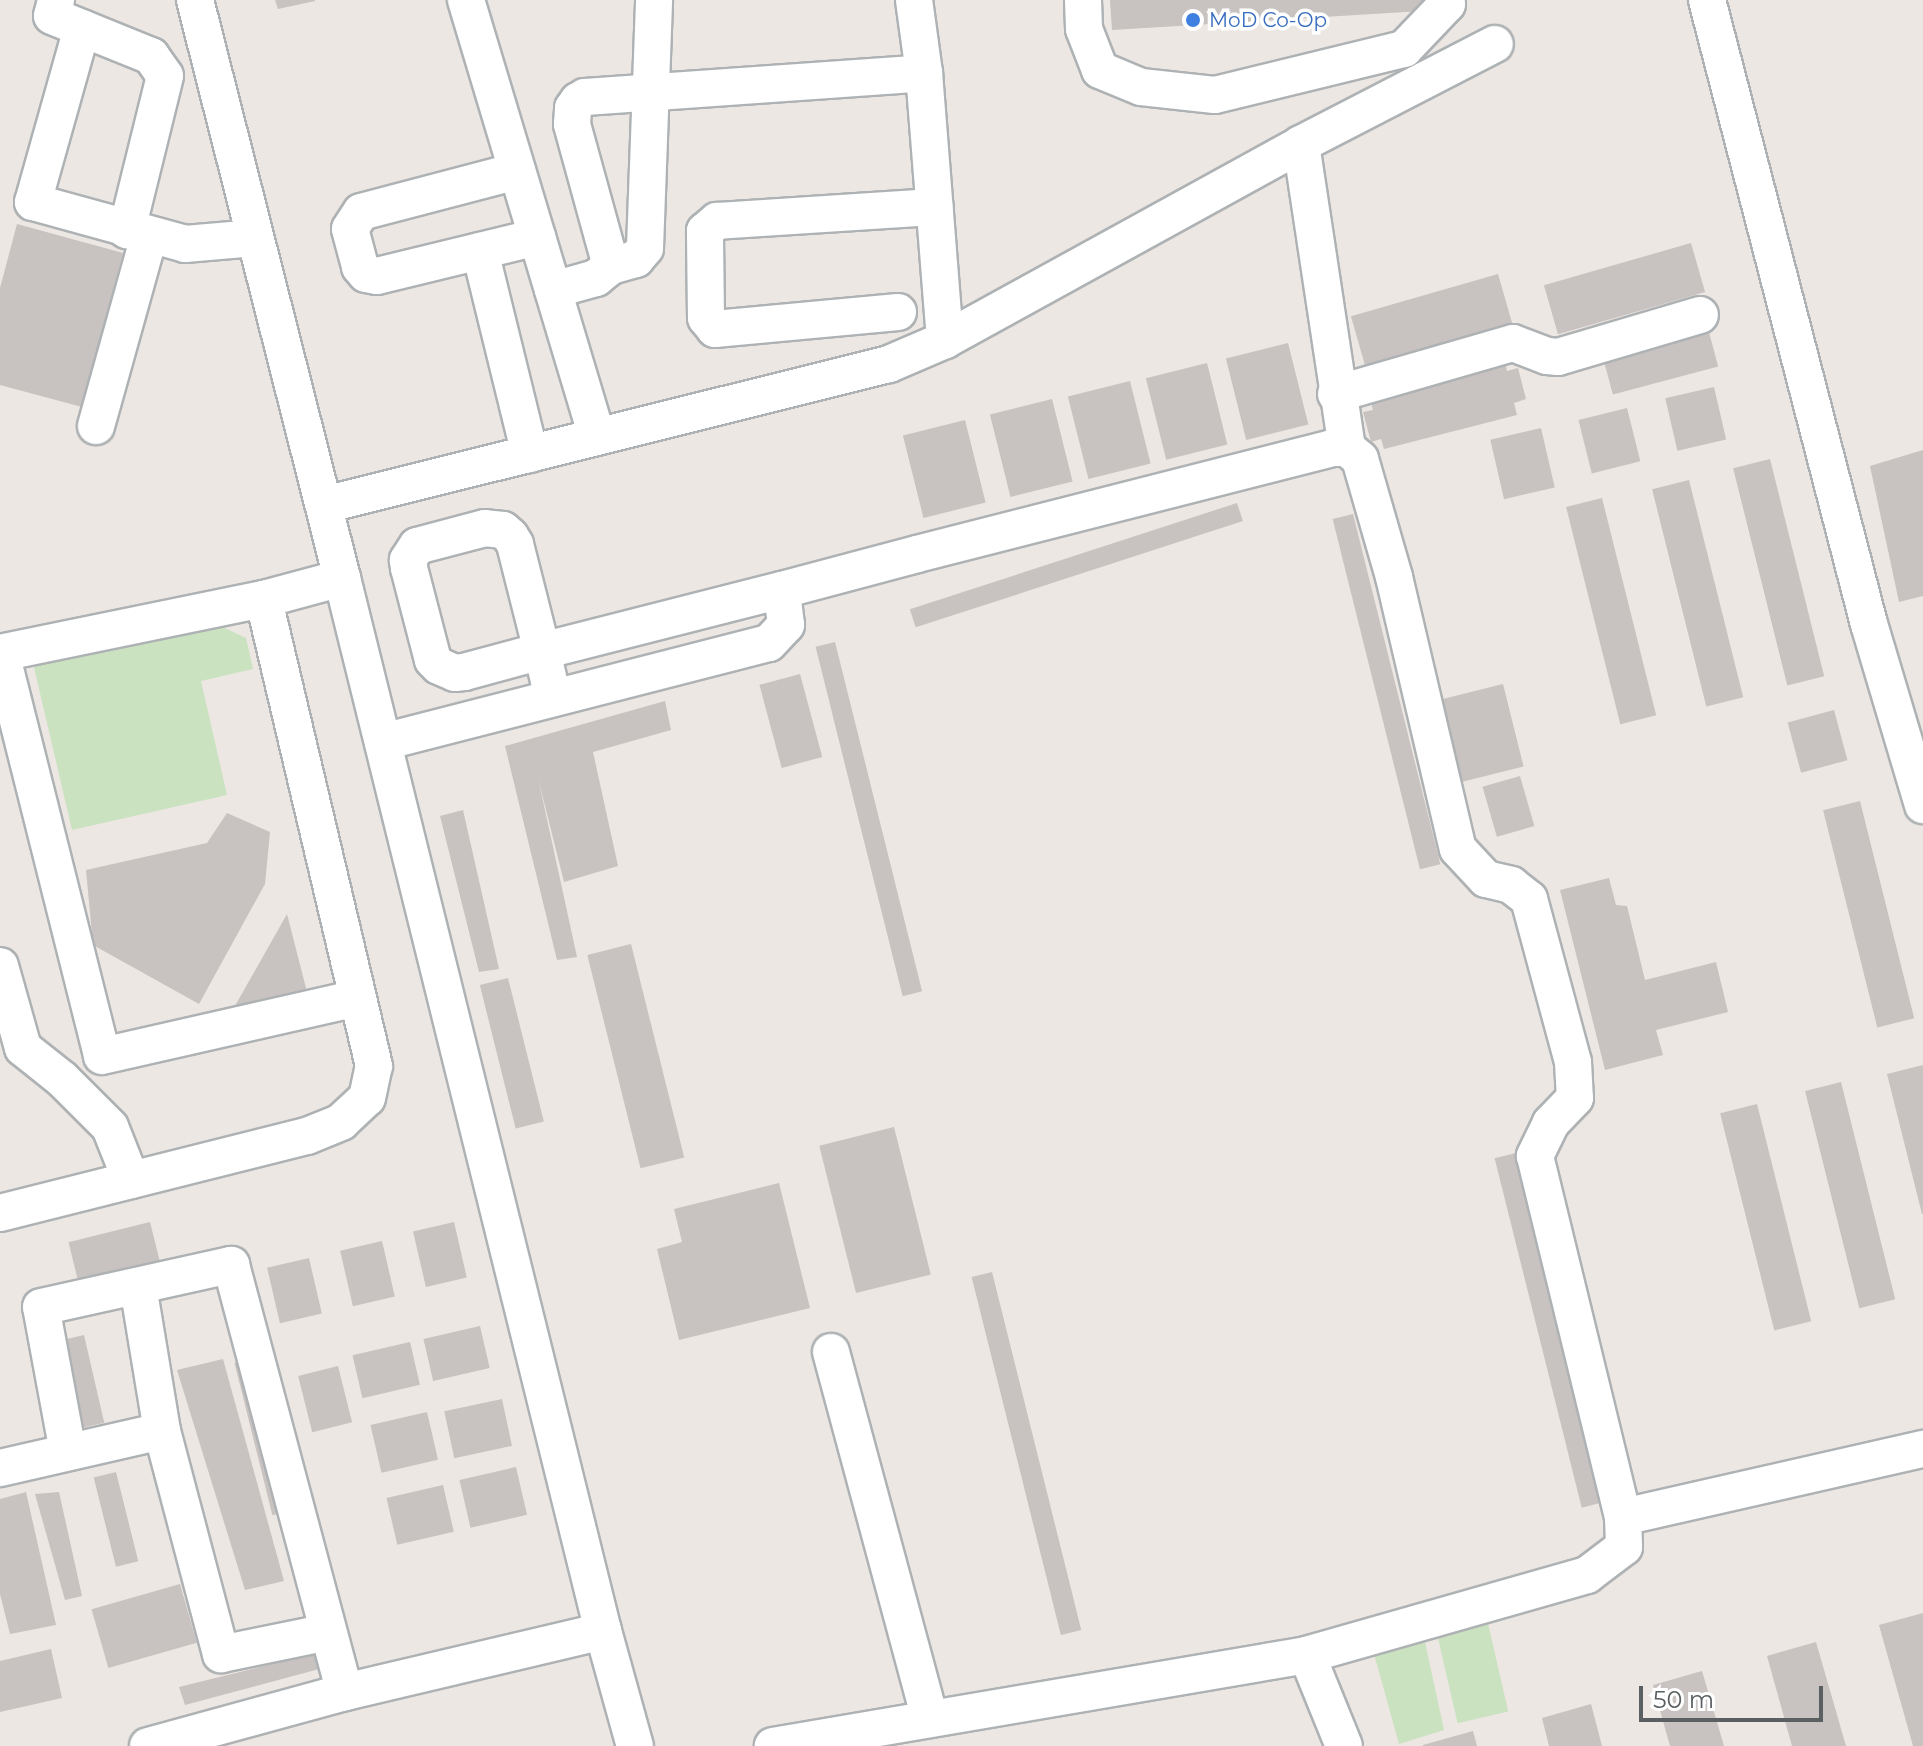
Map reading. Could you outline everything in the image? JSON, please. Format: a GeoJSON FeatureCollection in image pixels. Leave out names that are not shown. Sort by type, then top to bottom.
{"type":"FeatureCollection","features":[{"type":"Feature","properties":{"kind":"lane"},"geometry":{"type":"LineString","coordinates":[[56,0],[52,16],[151,56],[165,76],[138,233],[96,426]]}},
{"type":"Feature","properties":{"kind":"lane"},"geometry":{"type":"LineString","coordinates":[[195,0],[324,505],[603,1631],[635,1746]]}},
{"type":"Feature","properties":{"kind":"lane"},"geometry":{"type":"LineString","coordinates":[[466,0],[597,437]]}},
{"type":"Feature","properties":{"kind":"lane"},"geometry":{"type":"LineString","coordinates":[[517,171],[361,212],[351,225],[360,267],[371,276],[480,251],[546,266],[590,259],[611,266],[636,259],[645,248],[654,0]]}},
{"type":"Feature","properties":{"kind":"lane"},"geometry":{"type":"LineString","coordinates":[[914,0],[924,73],[945,340]]}},
{"type":"Feature","properties":{"kind":"lane"},"geometry":{"type":"LineString","coordinates":[[1083,0],[1084,29],[1100,70],[1141,87],[1215,95],[1404,49],[1447,4],[1446,0]]}},
{"type":"Feature","properties":{"kind":"lane"},"geometry":{"type":"LineString","coordinates":[[1707,0],[1869,624],[1923,805]]}},
{"type":"Feature","properties":{"kind":"lane"},"geometry":{"type":"LineString","coordinates":[[82,28],[33,202],[185,244],[255,238]]}},
{"type":"Feature","properties":{"kind":"lane"},"geometry":{"type":"LineString","coordinates":[[324,505],[866,371],[945,340],[1301,144],[1495,44]]}},
{"type":"Feature","properties":{"kind":"lane"},"geometry":{"type":"LineString","coordinates":[[611,266],[571,116],[578,101],[585,97],[924,73]]}},
{"type":"Feature","properties":{"kind":"lane"},"geometry":{"type":"LineString","coordinates":[[773,1746],[1307,1655],[1587,1575],[1624,1547],[1623,1517],[1535,1156],[1551,1123],[1575,1098],[1573,1062],[1529,899],[1511,885],[1486,879],[1458,849],[1394,577],[1360,459],[1347,448],[1336,394],[1301,144]]}},
{"type":"Feature","properties":{"kind":"lane"},"geometry":{"type":"LineString","coordinates":[[898,312],[715,329],[706,318],[705,231],[717,221],[935,207]]}},
{"type":"Feature","properties":{"kind":"lane"},"geometry":{"type":"LineString","coordinates":[[480,251],[530,454]]}},
{"type":"Feature","properties":{"kind":"lane"},"geometry":{"type":"LineString","coordinates":[[1336,394],[1513,343],[1558,357],[1700,315]]}},
{"type":"Feature","properties":{"kind":"lane"},"geometry":{"type":"LineString","coordinates":[[553,698],[542,651],[510,536],[503,530],[485,528],[424,543],[411,552],[409,568],[433,660],[446,671],[464,672],[542,651],[1332,448],[1347,448]]}},
{"type":"Feature","properties":{"kind":"lane"},"geometry":{"type":"LineString","coordinates":[[342,578],[264,599],[1,653],[102,1056],[358,998]]}},
{"type":"Feature","properties":{"kind":"lane"},"geometry":{"type":"LineString","coordinates":[[383,742],[769,643],[786,625],[782,590]]}},
{"type":"Feature","properties":{"kind":"lane"},"geometry":{"type":"LineString","coordinates":[[0,1213],[307,1136],[341,1122],[367,1098],[374,1066],[264,599]]}},
{"type":"Feature","properties":{"kind":"lane"},"geometry":{"type":"LineString","coordinates":[[0,966],[23,1048],[62,1079],[110,1127],[131,1180]]}},
{"type":"Feature","properties":{"kind":"lane"},"geometry":{"type":"LineString","coordinates":[[68,1452],[41,1307],[231,1265],[345,1692]]}},
{"type":"Feature","properties":{"kind":"lane"},"geometry":{"type":"LineString","coordinates":[[138,1286],[162,1431],[221,1654],[328,1632]]}},
{"type":"Feature","properties":{"kind":"lane"},"geometry":{"type":"LineString","coordinates":[[831,1352],[930,1719]]}},
{"type":"Feature","properties":{"kind":"lane"},"geometry":{"type":"LineString","coordinates":[[0,1468],[162,1431]]}},
{"type":"Feature","properties":{"kind":"lane"},"geometry":{"type":"LineString","coordinates":[[1623,1517],[1923,1449]]}},
{"type":"Feature","properties":{"kind":"lane"},"geometry":{"type":"LineString","coordinates":[[157,1745],[345,1692],[603,1631]]}},
{"type":"Feature","properties":{"kind":"lane"},"geometry":{"type":"LineString","coordinates":[[1307,1655],[1343,1744]]}},
{"type":"Feature","properties":{"kind":"green space"},"geometry":{"type":"Polygon","coordinates":[[[212,622],[246,638],[253,669],[201,681],[227,795],[72,830],[33,663],[212,622]]]}},
{"type":"Feature","properties":{"kind":"green space"},"geometry":{"type":"Polygon","coordinates":[[[1486,1615],[1508,1711],[1458,1723],[1435,1627],[1486,1615]]]}},
{"type":"Feature","properties":{"kind":"green space"},"geometry":{"type":"Polygon","coordinates":[[[1423,1633],[1444,1730],[1399,1744],[1371,1643],[1423,1633]]]}},
{"type":"Feature","properties":{"kind":"building"},"geometry":{"type":"Polygon","coordinates":[[[275,0],[315,0],[315,1],[278,9],[275,0]]]}},
{"type":"Feature","properties":{"kind":"building","name":"MoD Co-Op"},"geometry":{"type":"Polygon","coordinates":[[[1110,0],[1437,0],[1438,10],[1112,30],[1110,0]]]}},
{"type":"Feature","properties":{"kind":"building"},"geometry":{"type":"Polygon","coordinates":[[[17,224],[123,253],[82,407],[0,385],[0,288],[17,224]]]}},
{"type":"Feature","properties":{"kind":"building"},"geometry":{"type":"Polygon","coordinates":[[[1691,243],[1705,292],[1558,334],[1544,285],[1691,243]]]}},
{"type":"Feature","properties":{"kind":"building"},"geometry":{"type":"Polygon","coordinates":[[[1498,274],[1512,323],[1365,365],[1351,316],[1498,274]]]}},
{"type":"Feature","properties":{"kind":"building"},"geometry":{"type":"Polygon","coordinates":[[[1706,321],[1718,366],[1613,395],[1601,349],[1706,321]]]}},
{"type":"Feature","properties":{"kind":"building"},"geometry":{"type":"Polygon","coordinates":[[[1288,343],[1308,425],[1246,440],[1226,358],[1288,343]]]}},
{"type":"Feature","properties":{"kind":"building"},"geometry":{"type":"Polygon","coordinates":[[[1504,359],[1507,371],[1518,368],[1526,399],[1514,403],[1517,415],[1384,449],[1381,439],[1371,442],[1363,412],[1373,410],[1369,395],[1504,359]]]}},
{"type":"Feature","properties":{"kind":"building"},"geometry":{"type":"Polygon","coordinates":[[[1207,363],[1227,445],[1166,460],[1146,378],[1207,363]]]}},
{"type":"Feature","properties":{"kind":"building"},"geometry":{"type":"Polygon","coordinates":[[[1130,381],[1151,463],[1088,479],[1068,396],[1130,381]]]}},
{"type":"Feature","properties":{"kind":"building"},"geometry":{"type":"Polygon","coordinates":[[[1714,387],[1726,440],[1677,451],[1665,398],[1714,387]]]}},
{"type":"Feature","properties":{"kind":"building"},"geometry":{"type":"Polygon","coordinates":[[[1052,399],[1073,481],[1010,497],[990,414],[1052,399]]]}},
{"type":"Feature","properties":{"kind":"building"},"geometry":{"type":"Polygon","coordinates":[[[1627,408],[1640,461],[1592,473],[1578,420],[1627,408]]]}},
{"type":"Feature","properties":{"kind":"building"},"geometry":{"type":"Polygon","coordinates":[[[965,420],[986,502],[923,518],[903,435],[965,420]]]}},
{"type":"Feature","properties":{"kind":"building"},"geometry":{"type":"Polygon","coordinates":[[[1541,428],[1555,487],[1504,499],[1490,440],[1541,428]]]}},
{"type":"Feature","properties":{"kind":"building"},"geometry":{"type":"Polygon","coordinates":[[[1923,450],[1923,596],[1899,602],[1870,466],[1923,450]]]}},
{"type":"Feature","properties":{"kind":"building"},"geometry":{"type":"Polygon","coordinates":[[[1770,459],[1824,676],[1787,686],[1733,468],[1770,459]]]}},
{"type":"Feature","properties":{"kind":"building"},"geometry":{"type":"Polygon","coordinates":[[[1689,480],[1743,697],[1706,707],[1652,489],[1689,480]]]}},
{"type":"Feature","properties":{"kind":"building"},"geometry":{"type":"Polygon","coordinates":[[[1602,498],[1656,715],[1620,724],[1566,507],[1602,498]]]}},
{"type":"Feature","properties":{"kind":"building"},"geometry":{"type":"Polygon","coordinates":[[[1237,503],[1243,521],[916,627],[910,609],[1237,503]]]}},
{"type":"Feature","properties":{"kind":"building"},"geometry":{"type":"Polygon","coordinates":[[[1353,514],[1440,864],[1420,869],[1333,519],[1353,514]]]}},
{"type":"Feature","properties":{"kind":"building"},"geometry":{"type":"Polygon","coordinates":[[[835,642],[922,991],[903,996],[816,647],[835,642]]]}},
{"type":"Feature","properties":{"kind":"building"},"geometry":{"type":"Polygon","coordinates":[[[800,674],[822,757],[782,768],[759,685],[800,674]]]}},
{"type":"Feature","properties":{"kind":"building"},"geometry":{"type":"Polygon","coordinates":[[[1503,684],[1524,766],[1461,782],[1441,699],[1503,684]]]}},
{"type":"Feature","properties":{"kind":"building"},"geometry":{"type":"Polygon","coordinates":[[[665,701],[671,730],[593,752],[618,866],[564,882],[538,778],[577,957],[557,960],[505,746],[665,701]]]}},
{"type":"Feature","properties":{"kind":"building"},"geometry":{"type":"Polygon","coordinates":[[[1834,710],[1847,760],[1801,773],[1788,722],[1834,710]]]}},
{"type":"Feature","properties":{"kind":"building"},"geometry":{"type":"Polygon","coordinates":[[[1520,776],[1534,826],[1497,837],[1483,787],[1520,776]]]}},
{"type":"Feature","properties":{"kind":"building"},"geometry":{"type":"Polygon","coordinates":[[[1860,801],[1914,1018],[1877,1028],[1823,810],[1860,801]]]}},
{"type":"Feature","properties":{"kind":"building"},"geometry":{"type":"Polygon","coordinates":[[[463,810],[499,969],[479,972],[440,816],[463,810]]]}},
{"type":"Feature","properties":{"kind":"building"},"geometry":{"type":"Polygon","coordinates":[[[227,813],[270,832],[265,884],[199,1004],[93,945],[86,870],[207,843],[227,813]]]}},
{"type":"Feature","properties":{"kind":"building"},"geometry":{"type":"Polygon","coordinates":[[[1609,878],[1616,905],[1627,906],[1645,980],[1716,962],[1728,1012],[1656,1030],[1663,1055],[1605,1070],[1560,890],[1609,878]]]}},
{"type":"Feature","properties":{"kind":"building"},"geometry":{"type":"Polygon","coordinates":[[[287,914],[307,992],[235,1006],[287,914]]]}},
{"type":"Feature","properties":{"kind":"building"},"geometry":{"type":"Polygon","coordinates":[[[631,944],[684,1157],[641,1168],[587,955],[631,944]]]}},
{"type":"Feature","properties":{"kind":"building"},"geometry":{"type":"Polygon","coordinates":[[[508,978],[544,1122],[516,1129],[480,985],[508,978]]]}},
{"type":"Feature","properties":{"kind":"building"},"geometry":{"type":"Polygon","coordinates":[[[1923,1065],[1923,1214],[1922,1214],[1887,1074],[1923,1065]]]}},
{"type":"Feature","properties":{"kind":"building"},"geometry":{"type":"Polygon","coordinates":[[[1841,1082],[1895,1299],[1859,1308],[1805,1091],[1841,1082]]]}},
{"type":"Feature","properties":{"kind":"building"},"geometry":{"type":"Polygon","coordinates":[[[1757,1104],[1811,1321],[1774,1331],[1720,1113],[1757,1104]]]}},
{"type":"Feature","properties":{"kind":"building"},"geometry":{"type":"Polygon","coordinates":[[[894,1127],[931,1274],[856,1293],[819,1146],[894,1127]]]}},
{"type":"Feature","properties":{"kind":"building"},"geometry":{"type":"Polygon","coordinates":[[[1516,1153],[1603,1502],[1582,1508],[1495,1158],[1516,1153]]]}},
{"type":"Feature","properties":{"kind":"building"},"geometry":{"type":"Polygon","coordinates":[[[779,1183],[810,1308],[679,1340],[657,1249],[682,1242],[674,1209],[779,1183]]]}},
{"type":"Feature","properties":{"kind":"building"},"geometry":{"type":"Polygon","coordinates":[[[150,1222],[160,1262],[78,1282],[68,1242],[150,1222]]]}},
{"type":"Feature","properties":{"kind":"building"},"geometry":{"type":"Polygon","coordinates":[[[454,1222],[467,1278],[426,1287],[413,1231],[454,1222]]]}},
{"type":"Feature","properties":{"kind":"building"},"geometry":{"type":"Polygon","coordinates":[[[382,1241],[395,1297],[353,1306],[340,1251],[382,1241]]]}},
{"type":"Feature","properties":{"kind":"building"},"geometry":{"type":"Polygon","coordinates":[[[309,1258],[322,1314],[280,1323],[267,1268],[309,1258]]]}},
{"type":"Feature","properties":{"kind":"building"},"geometry":{"type":"Polygon","coordinates":[[[992,1272],[1081,1630],[1061,1635],[972,1277],[992,1272]]]}},
{"type":"Feature","properties":{"kind":"building"},"geometry":{"type":"Polygon","coordinates":[[[480,1326],[490,1368],[433,1381],[423,1339],[480,1326]]]}},
{"type":"Feature","properties":{"kind":"building"},"geometry":{"type":"Polygon","coordinates":[[[84,1335],[104,1423],[81,1428],[61,1340],[84,1335]]]}},
{"type":"Feature","properties":{"kind":"building"},"geometry":{"type":"Polygon","coordinates":[[[410,1342],[420,1385],[362,1398],[353,1355],[410,1342]]]}},
{"type":"Feature","properties":{"kind":"building"},"geometry":{"type":"Polygon","coordinates":[[[223,1359],[284,1581],[245,1590],[177,1370],[223,1359]]]}},
{"type":"Feature","properties":{"kind":"building"},"geometry":{"type":"Polygon","coordinates":[[[250,1359],[288,1511],[272,1515],[234,1363],[250,1359]]]}},
{"type":"Feature","properties":{"kind":"building"},"geometry":{"type":"Polygon","coordinates":[[[338,1366],[352,1422],[312,1432],[298,1376],[338,1366]]]}},
{"type":"Feature","properties":{"kind":"building"},"geometry":{"type":"Polygon","coordinates":[[[502,1399],[512,1446],[454,1458],[444,1411],[502,1399]]]}},
{"type":"Feature","properties":{"kind":"building"},"geometry":{"type":"Polygon","coordinates":[[[427,1412],[438,1460],[382,1473],[370,1425],[427,1412]]]}},
{"type":"Feature","properties":{"kind":"building"},"geometry":{"type":"Polygon","coordinates":[[[516,1467],[527,1515],[471,1528],[459,1480],[516,1467]]]}},
{"type":"Feature","properties":{"kind":"building"},"geometry":{"type":"Polygon","coordinates":[[[116,1472],[138,1561],[116,1567],[94,1478],[116,1472]]]}},
{"type":"Feature","properties":{"kind":"building"},"geometry":{"type":"Polygon","coordinates":[[[443,1485],[454,1532],[397,1545],[386,1498],[443,1485]]]}},
{"type":"Feature","properties":{"kind":"building"},"geometry":{"type":"Polygon","coordinates":[[[26,1492],[56,1625],[10,1634],[0,1594],[0,1499],[26,1492]]]}},
{"type":"Feature","properties":{"kind":"building"},"geometry":{"type":"Polygon","coordinates":[[[59,1492],[82,1596],[65,1600],[35,1494],[59,1492]]]}},
{"type":"Feature","properties":{"kind":"building"},"geometry":{"type":"Polygon","coordinates":[[[180,1584],[197,1643],[108,1668],[92,1609],[180,1584]]]}},
{"type":"Feature","properties":{"kind":"building"},"geometry":{"type":"Polygon","coordinates":[[[1923,1613],[1923,1746],[1913,1746],[1879,1625],[1923,1613]]]}},
{"type":"Feature","properties":{"kind":"building"},"geometry":{"type":"Polygon","coordinates":[[[1816,1642],[1846,1746],[1792,1746],[1767,1656],[1816,1642]]]}},
{"type":"Feature","properties":{"kind":"building"},"geometry":{"type":"Polygon","coordinates":[[[51,1649],[62,1698],[0,1712],[0,1661],[51,1649]]]}},
{"type":"Feature","properties":{"kind":"building"},"geometry":{"type":"Polygon","coordinates":[[[321,1652],[323,1668],[185,1705],[179,1687],[321,1652]]]}},
{"type":"Feature","properties":{"kind":"building"},"geometry":{"type":"Polygon","coordinates":[[[1702,1671],[1724,1746],[1670,1746],[1653,1685],[1702,1671]]]}},
{"type":"Feature","properties":{"kind":"building"},"geometry":{"type":"Polygon","coordinates":[[[1591,1704],[1602,1746],[1549,1746],[1542,1718],[1591,1704]]]}},
{"type":"Feature","properties":{"kind":"building"},"geometry":{"type":"Polygon","coordinates":[[[1473,1731],[1477,1746],[1423,1746],[1423,1745],[1473,1731]]]}},
{"type":"Feature","properties":{"kind":"place","name":"MoD Co-Op"},"geometry":{"type":"Point","coordinates":[1193,20]}}]}
